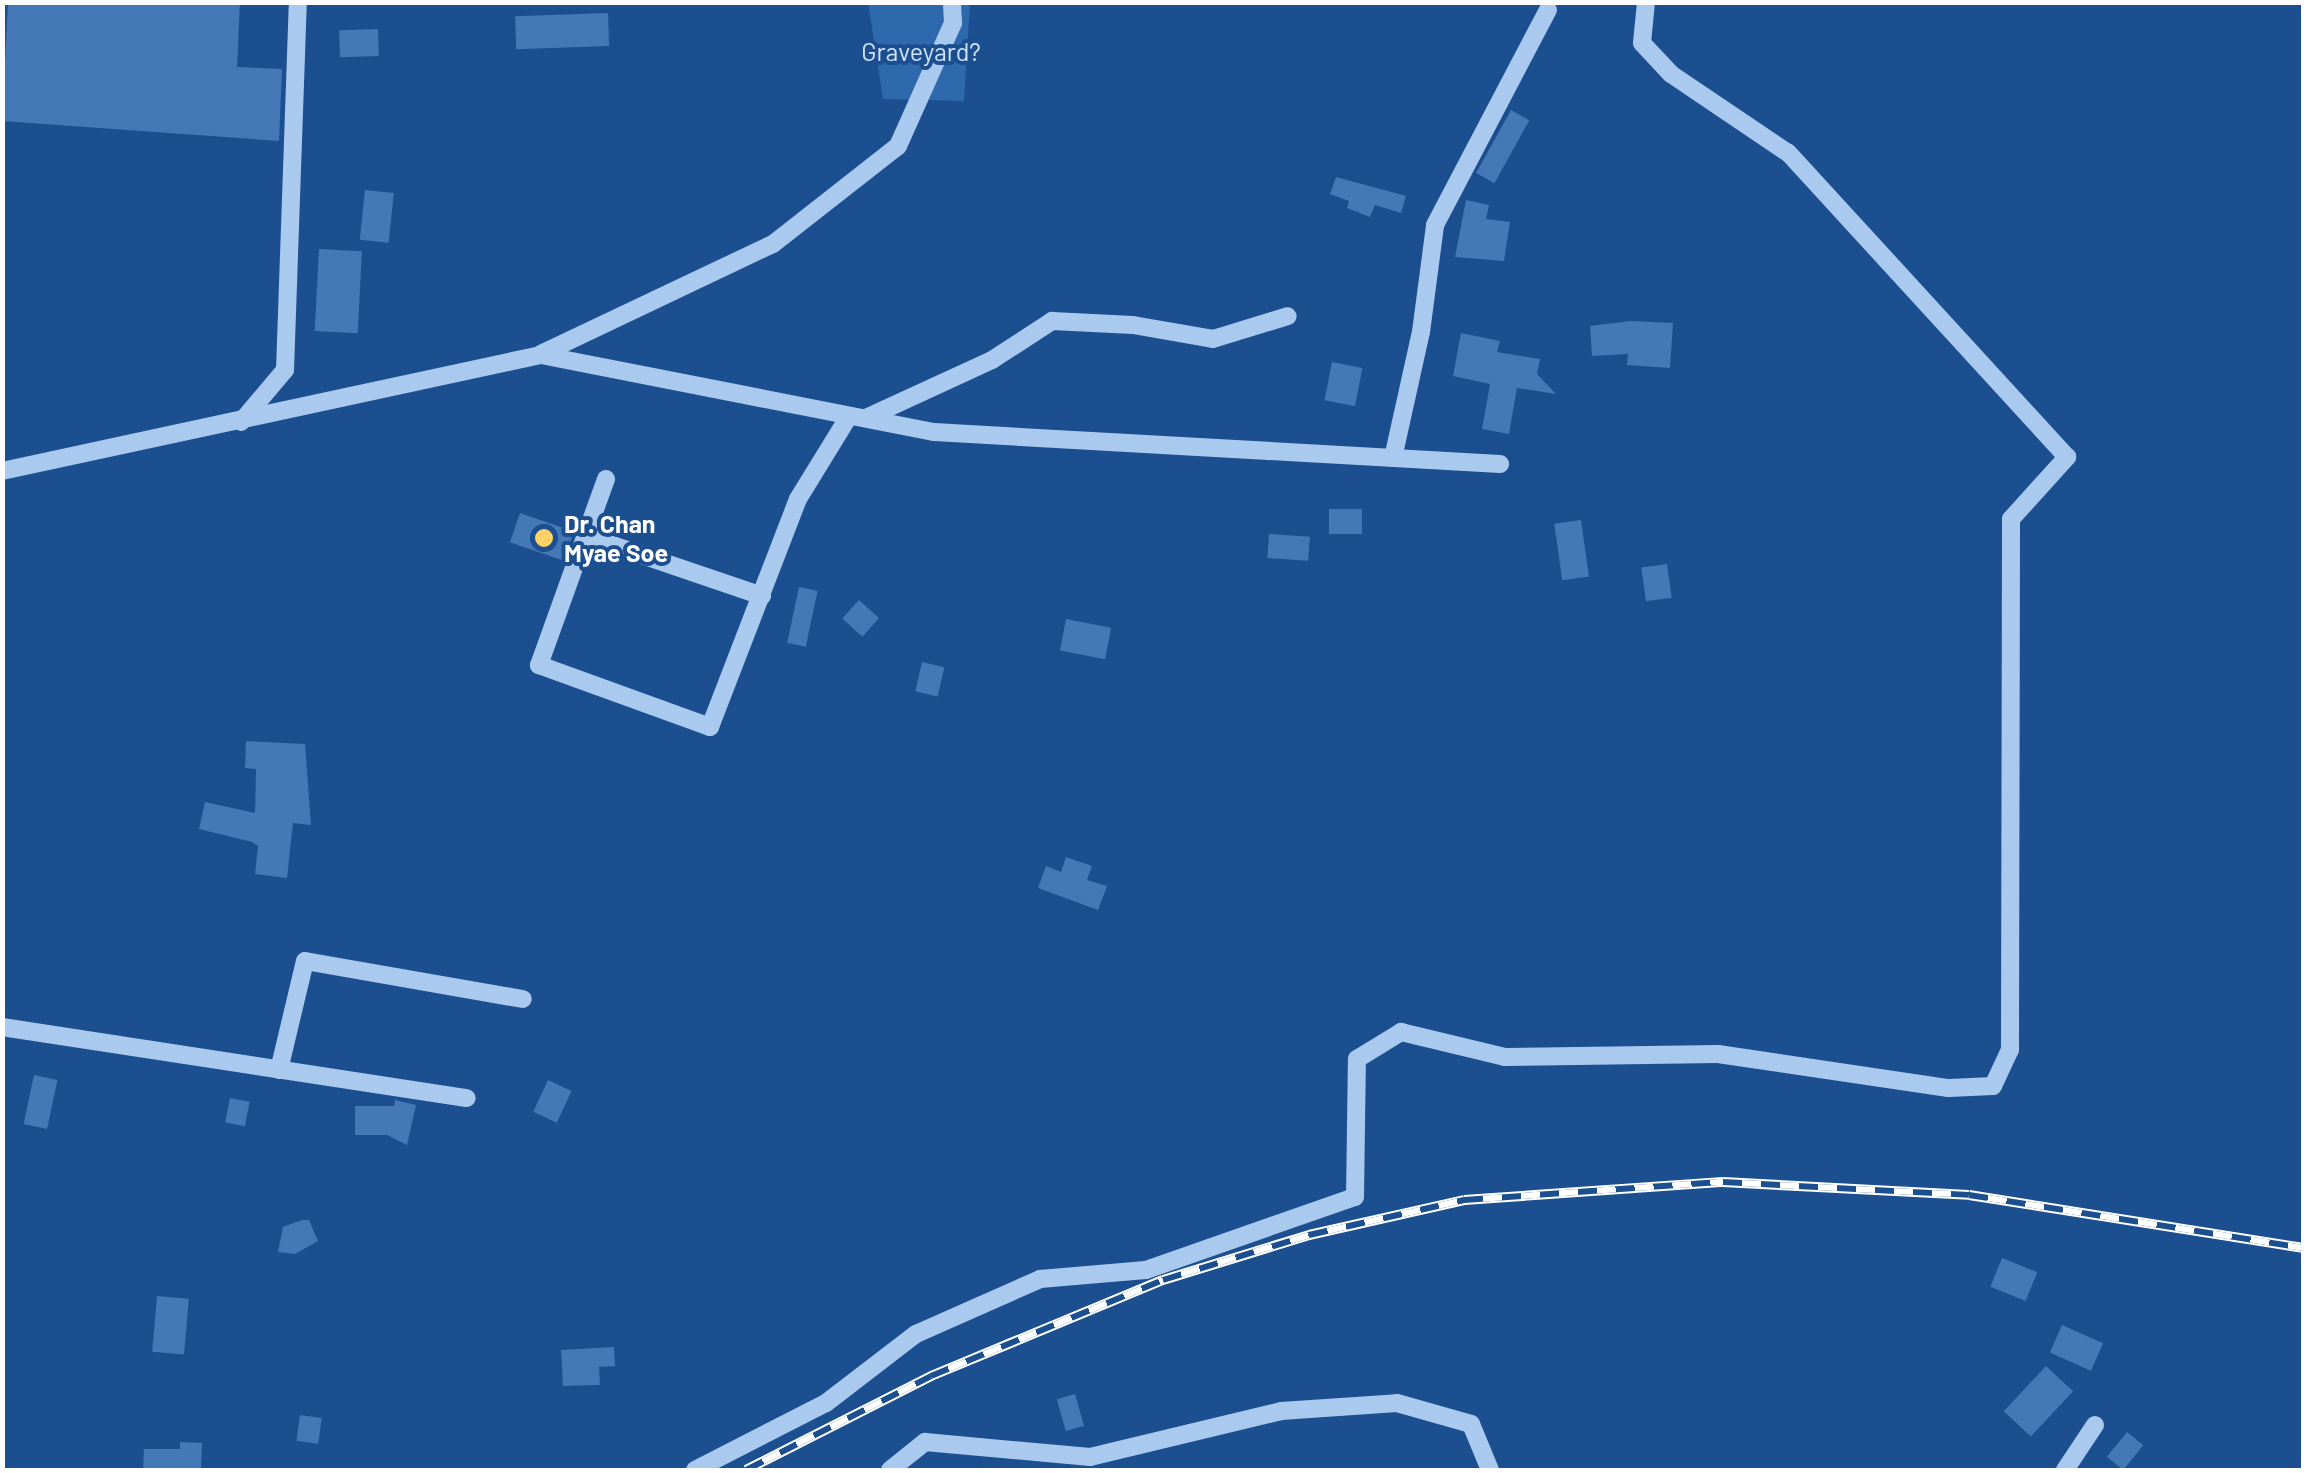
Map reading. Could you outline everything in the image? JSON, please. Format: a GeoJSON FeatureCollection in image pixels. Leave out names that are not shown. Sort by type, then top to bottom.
{"type":"FeatureCollection","features":[{"type":"Feature","properties":{"kind":"street"},"geometry":{"type":"LineString","coordinates":[[241,423],[285,370],[298,2]]}},
{"type":"Feature","properties":{"kind":"street"},"geometry":{"type":"LineString","coordinates":[[2,471],[241,423],[541,354],[773,244],[898,146],[953,22],[952,2]]}},
{"type":"Feature","properties":{"kind":"street"},"geometry":{"type":"LineString","coordinates":[[696,1470],[826,1403],[916,1334],[1040,1280],[1146,1270],[1356,1197],[1357,1059],[1401,1032],[1504,1057],[1718,1054],[1949,1088],[1993,1086],[2010,1050],[2010,520],[2066,457],[1788,154],[1670,74],[1642,43],[1646,2]]}},
{"type":"Feature","properties":{"kind":"street"},"geometry":{"type":"LineString","coordinates":[[1393,458],[1422,332],[1436,225],[1548,10]]}},
{"type":"Feature","properties":{"kind":"street"},"geometry":{"type":"LineString","coordinates":[[606,479],[538,665],[710,727],[798,499],[858,417],[992,360],[1052,321],[1133,325],[1213,339],[1288,316]]}},
{"type":"Feature","properties":{"kind":"street"},"geometry":{"type":"LineString","coordinates":[[541,354],[934,432],[1500,464]]}},
{"type":"Feature","properties":{"kind":"street"},"geometry":{"type":"LineString","coordinates":[[586,536],[762,596]]}},
{"type":"Feature","properties":{"kind":"street"},"geometry":{"type":"LineString","coordinates":[[279,1070],[306,961],[524,999]]}},
{"type":"Feature","properties":{"kind":"street"},"geometry":{"type":"LineString","coordinates":[[2,1028],[466,1098]]}},
{"type":"Feature","properties":{"kind":"street"},"geometry":{"type":"LineString","coordinates":[[890,1470],[925,1442],[1090,1457],[1281,1411],[1397,1403],[1471,1424],[1490,1470]]}},
{"type":"Feature","properties":{"kind":"street"},"geometry":{"type":"LineString","coordinates":[[2064,1470],[2095,1425]]}},
{"type":"Feature","properties":{"kind":"green space","name":"Graveyard?"},"geometry":{"type":"Polygon","coordinates":[[[868,3],[970,3],[964,101],[883,99],[868,3]]]}},
{"type":"Feature","properties":{"kind":"building"},"geometry":{"type":"Polygon","coordinates":[[[8,2],[240,2],[237,67],[282,69],[279,141],[2,121],[8,2]]]}},
{"type":"Feature","properties":{"kind":"building"},"geometry":{"type":"Polygon","coordinates":[[[608,13],[609,46],[516,49],[515,16],[608,13]]]}},
{"type":"Feature","properties":{"kind":"building"},"geometry":{"type":"Polygon","coordinates":[[[378,29],[379,56],[340,57],[339,30],[378,29]]]}},
{"type":"Feature","properties":{"kind":"building"},"geometry":{"type":"Polygon","coordinates":[[[1511,110],[1529,120],[1494,183],[1476,173],[1511,110]]]}},
{"type":"Feature","properties":{"kind":"building"},"geometry":{"type":"Polygon","coordinates":[[[1336,177],[1406,196],[1401,213],[1375,205],[1370,217],[1347,208],[1349,201],[1330,194],[1336,177]]]}},
{"type":"Feature","properties":{"kind":"building"},"geometry":{"type":"Polygon","coordinates":[[[365,190],[394,193],[389,243],[360,240],[365,190]]]}},
{"type":"Feature","properties":{"kind":"building"},"geometry":{"type":"Polygon","coordinates":[[[1466,200],[1489,205],[1486,219],[1510,222],[1504,261],[1455,257],[1466,200]]]}},
{"type":"Feature","properties":{"kind":"building"},"geometry":{"type":"Polygon","coordinates":[[[319,249],[362,251],[358,333],[315,331],[319,249]]]}},
{"type":"Feature","properties":{"kind":"building"},"geometry":{"type":"Polygon","coordinates":[[[1630,321],[1673,323],[1670,368],[1627,365],[1628,354],[1592,356],[1590,326],[1630,321]]]}},
{"type":"Feature","properties":{"kind":"building"},"geometry":{"type":"Polygon","coordinates":[[[1461,333],[1500,341],[1497,352],[1540,359],[1537,374],[1556,394],[1517,388],[1509,434],[1482,429],[1490,384],[1453,376],[1461,333]]]}},
{"type":"Feature","properties":{"kind":"building"},"geometry":{"type":"Polygon","coordinates":[[[1332,362],[1362,368],[1355,406],[1325,400],[1332,362]]]}},
{"type":"Feature","properties":{"kind":"building"},"geometry":{"type":"Polygon","coordinates":[[[1329,509],[1362,509],[1362,534],[1329,534],[1329,509]]]}},
{"type":"Feature","properties":{"kind":"building","name":"Dr. Chan Myae Soe"},"geometry":{"type":"Polygon","coordinates":[[[520,513],[574,532],[564,561],[510,542],[520,513]]]}},
{"type":"Feature","properties":{"kind":"building"},"geometry":{"type":"Polygon","coordinates":[[[1581,520],[1589,576],[1562,580],[1554,524],[1581,520]]]}},
{"type":"Feature","properties":{"kind":"building"},"geometry":{"type":"Polygon","coordinates":[[[1269,534],[1310,537],[1308,561],[1267,558],[1269,534]]]}},
{"type":"Feature","properties":{"kind":"building"},"geometry":{"type":"Polygon","coordinates":[[[1667,564],[1672,598],[1646,601],[1641,568],[1667,564]]]}},
{"type":"Feature","properties":{"kind":"building"},"geometry":{"type":"Polygon","coordinates":[[[799,587],[818,591],[806,647],[787,643],[799,587]]]}},
{"type":"Feature","properties":{"kind":"building"},"geometry":{"type":"Polygon","coordinates":[[[859,600],[879,618],[862,637],[842,619],[859,600]]]}},
{"type":"Feature","properties":{"kind":"building"},"geometry":{"type":"Polygon","coordinates":[[[1066,619],[1111,628],[1105,659],[1060,650],[1066,619]]]}},
{"type":"Feature","properties":{"kind":"building"},"geometry":{"type":"Polygon","coordinates":[[[922,662],[944,667],[938,696],[915,691],[922,662]]]}},
{"type":"Feature","properties":{"kind":"building"},"geometry":{"type":"Polygon","coordinates":[[[246,741],[305,744],[311,825],[293,823],[287,878],[255,874],[258,846],[252,842],[199,829],[205,802],[255,813],[256,769],[245,768],[246,741]]]}},
{"type":"Feature","properties":{"kind":"building"},"geometry":{"type":"Polygon","coordinates":[[[1066,857],[1092,866],[1087,880],[1107,886],[1098,910],[1038,888],[1046,866],[1061,872],[1066,857]]]}},
{"type":"Feature","properties":{"kind":"building"},"geometry":{"type":"Polygon","coordinates":[[[34,1075],[57,1080],[47,1129],[24,1124],[34,1075]]]}},
{"type":"Feature","properties":{"kind":"building"},"geometry":{"type":"Polygon","coordinates":[[[548,1080],[572,1091],[557,1123],[533,1112],[548,1080]]]}},
{"type":"Feature","properties":{"kind":"building"},"geometry":{"type":"Polygon","coordinates":[[[230,1098],[250,1102],[245,1126],[225,1123],[230,1098]]]}},
{"type":"Feature","properties":{"kind":"building"},"geometry":{"type":"Polygon","coordinates":[[[395,1100],[416,1105],[407,1145],[387,1135],[355,1135],[355,1106],[394,1106],[395,1100]]]}},
{"type":"Feature","properties":{"kind":"building"},"geometry":{"type":"Polygon","coordinates":[[[309,1220],[318,1241],[295,1254],[278,1252],[283,1227],[309,1220]]]}},
{"type":"Feature","properties":{"kind":"building"},"geometry":{"type":"Polygon","coordinates":[[[2002,1258],[2037,1272],[2026,1301],[1990,1287],[2002,1258]]]}},
{"type":"Feature","properties":{"kind":"building"},"geometry":{"type":"Polygon","coordinates":[[[157,1296],[189,1299],[184,1355],[152,1352],[157,1296]]]}},
{"type":"Feature","properties":{"kind":"building"},"geometry":{"type":"Polygon","coordinates":[[[2062,1325],[2103,1343],[2091,1371],[2050,1352],[2062,1325]]]}},
{"type":"Feature","properties":{"kind":"building"},"geometry":{"type":"Polygon","coordinates":[[[614,1347],[615,1366],[599,1367],[600,1385],[563,1386],[561,1350],[614,1347]]]}},
{"type":"Feature","properties":{"kind":"building"},"geometry":{"type":"Polygon","coordinates":[[[2046,1366],[2073,1391],[2031,1437],[2004,1411],[2046,1366]]]}},
{"type":"Feature","properties":{"kind":"building"},"geometry":{"type":"Polygon","coordinates":[[[1075,1394],[1084,1426],[1066,1431],[1057,1399],[1075,1394]]]}},
{"type":"Feature","properties":{"kind":"building"},"geometry":{"type":"Polygon","coordinates":[[[300,1415],[322,1418],[318,1444],[296,1441],[300,1415]]]}},
{"type":"Feature","properties":{"kind":"building"},"geometry":{"type":"Polygon","coordinates":[[[2127,1432],[2143,1445],[2123,1470],[2107,1457],[2127,1432]]]}},
{"type":"Feature","properties":{"kind":"building"},"geometry":{"type":"Polygon","coordinates":[[[180,1442],[202,1443],[201,1470],[143,1470],[144,1449],[180,1449],[180,1442]]]}},
{"type":"Feature","properties":{"kind":"railway"},"geometry":{"type":"LineString","coordinates":[[746,1470],[931,1376],[1163,1280],[1309,1235],[1464,1200],[1723,1182],[1969,1195],[2304,1248]]}},
{"type":"Feature","properties":{"kind":"place","name":"Dr. Chan Myae Soe"},"geometry":{"type":"Point","coordinates":[544,538]}}]}
